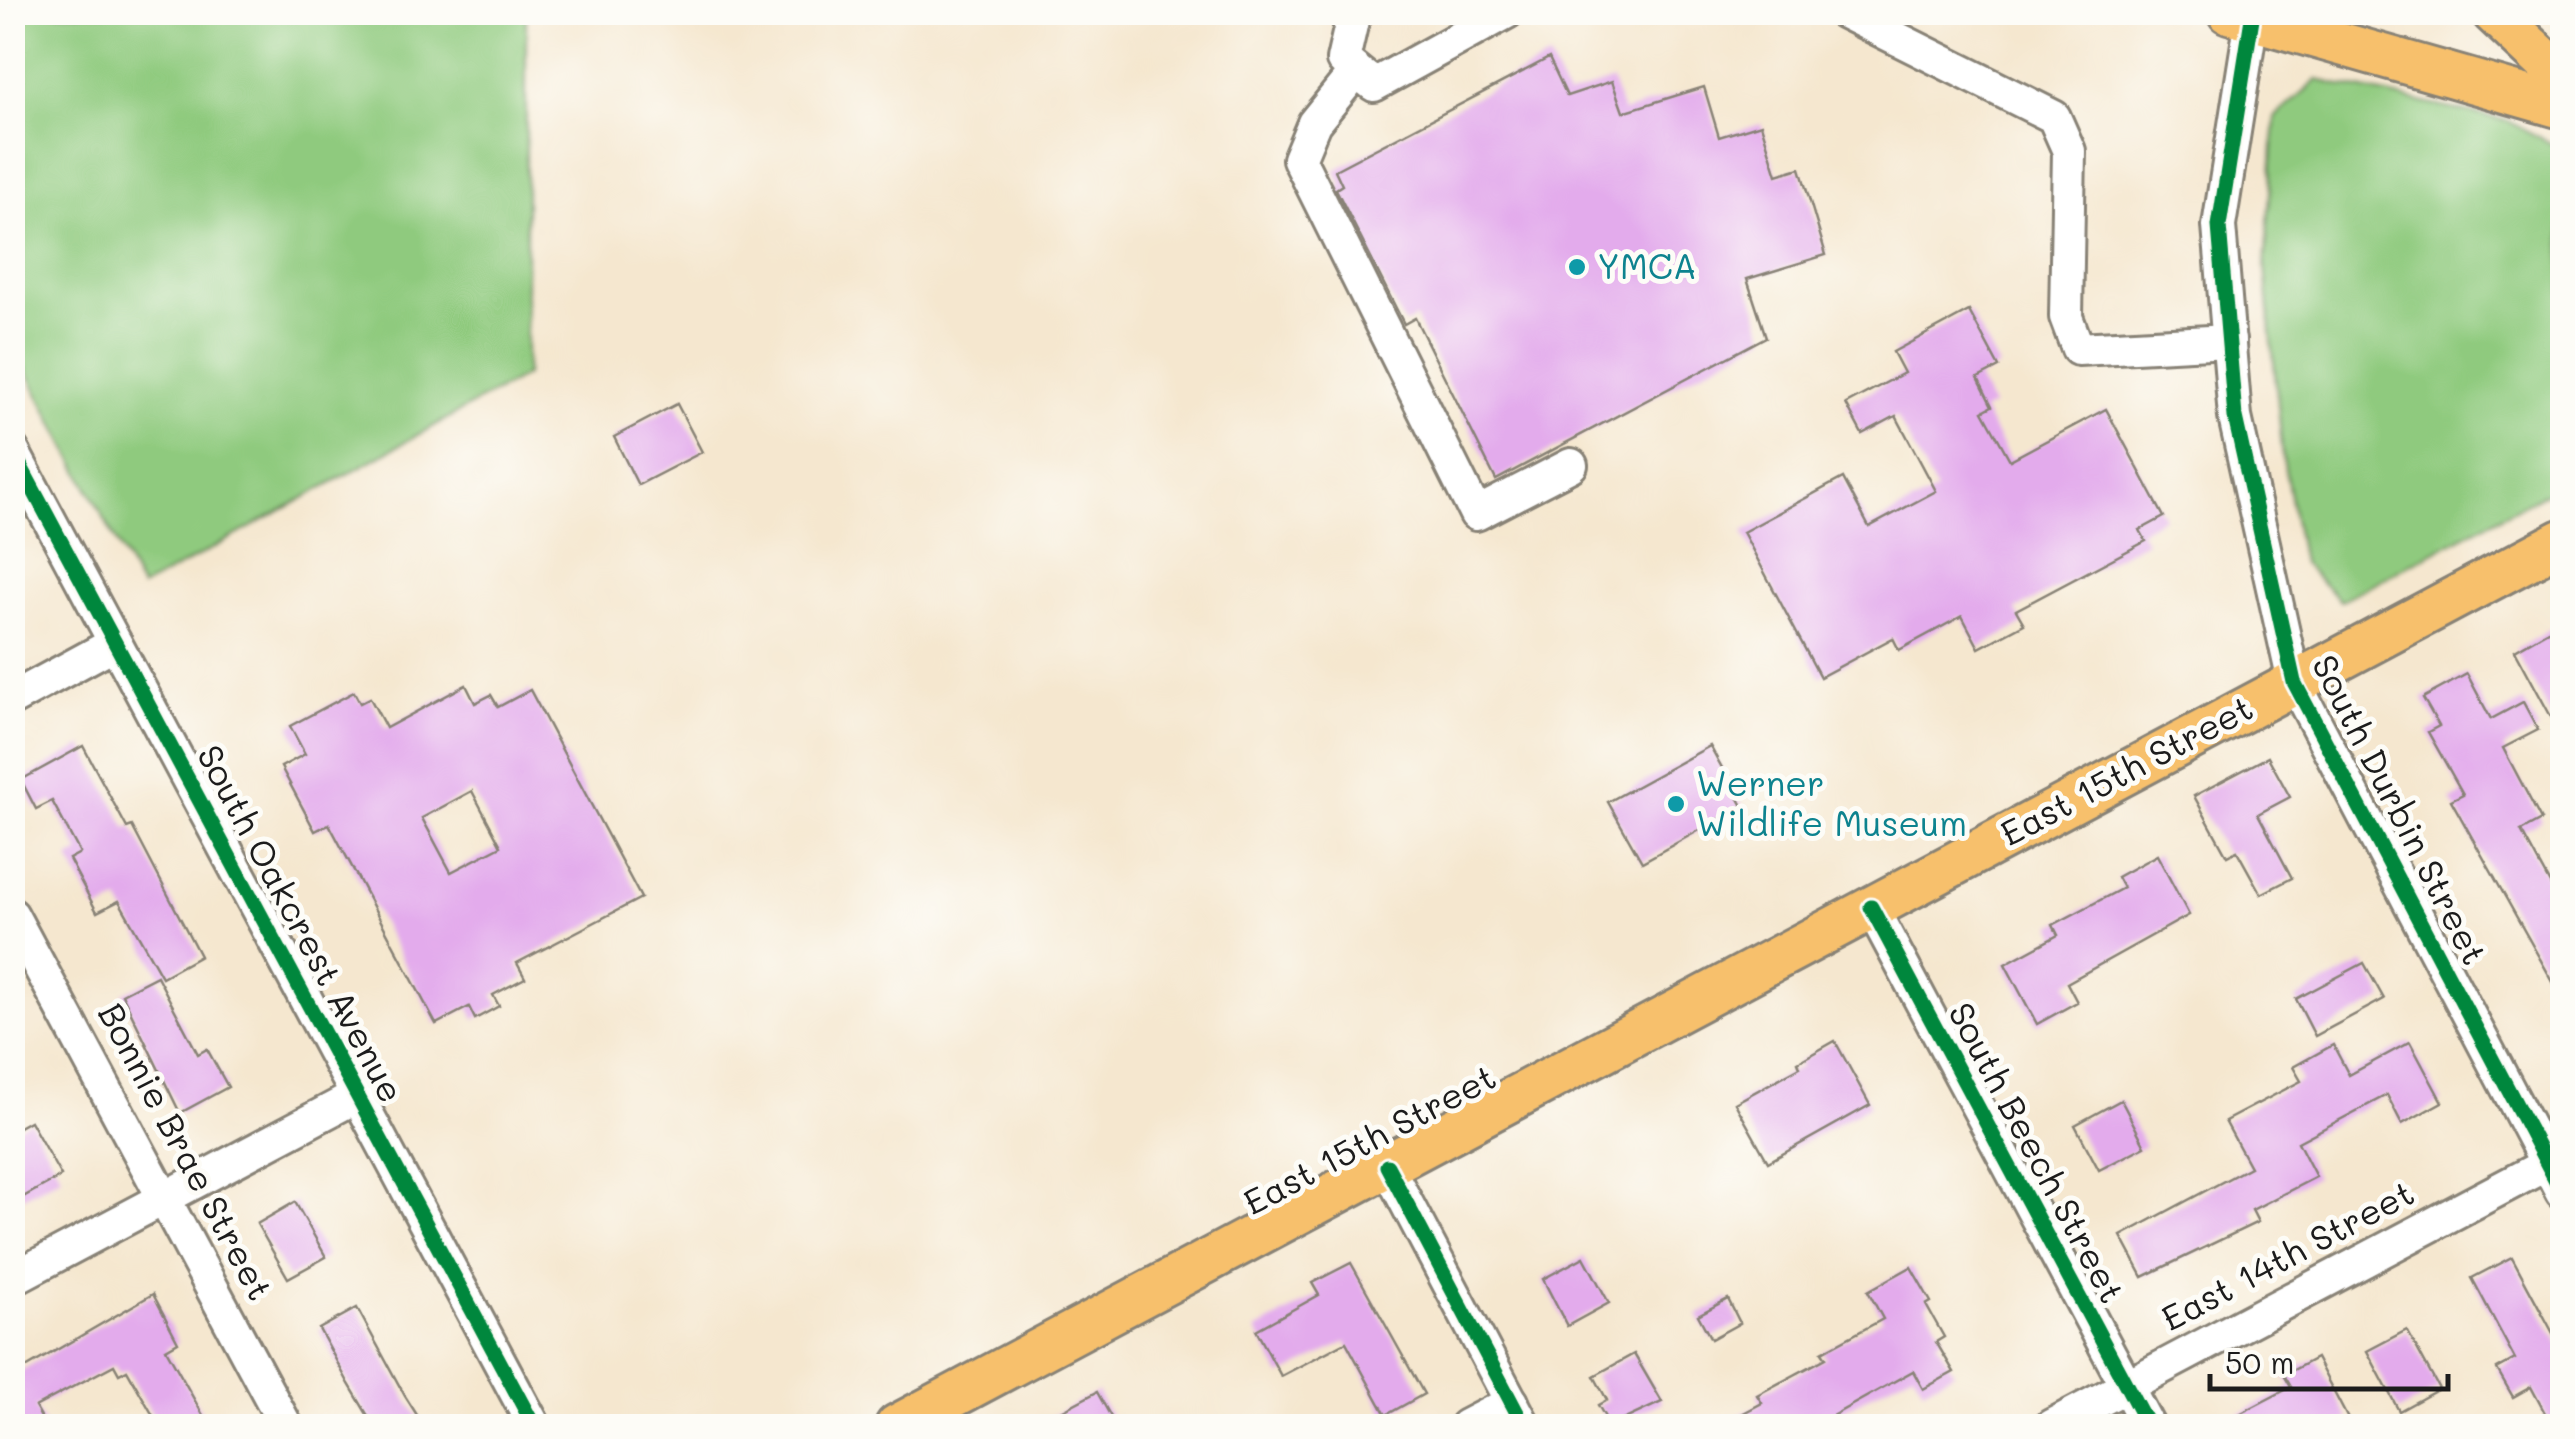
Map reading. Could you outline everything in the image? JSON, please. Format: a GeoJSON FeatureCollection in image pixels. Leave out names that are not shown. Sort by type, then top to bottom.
{"type":"FeatureCollection","features":[{"type":"Feature","properties":{"kind":"main road"},"geometry":{"type":"LineString","coordinates":[[2493,12],[2562,78]]}},
{"type":"Feature","properties":{"kind":"main road"},"geometry":{"type":"LineString","coordinates":[[2245,14],[2562,106]]}},
{"type":"Feature","properties":{"kind":"main road","name":"East 15th Street"},"geometry":{"type":"LineString","coordinates":[[900,1426],[2562,540]]}},
{"type":"Feature","properties":{"kind":"street"},"geometry":{"type":"LineString","coordinates":[[1354,12],[1343,60],[1374,86],[1507,12]]}},
{"type":"Feature","properties":{"kind":"street"},"geometry":{"type":"LineString","coordinates":[[1844,12],[2054,118],[2069,151],[2066,317],[2078,349],[2229,341]]}},
{"type":"Feature","properties":{"kind":"street","name":"South Durbin Street"},"geometry":{"type":"LineString","coordinates":[[2245,14],[2219,226],[2235,417],[2294,682],[2557,1171]]}},
{"type":"Feature","properties":{"kind":"street"},"geometry":{"type":"LineString","coordinates":[[1356,71],[1314,123],[1299,159],[1476,514],[1571,465]]}},
{"type":"Feature","properties":{"kind":"street","name":"South Oakcrest Avenue"},"geometry":{"type":"LineString","coordinates":[[12,450],[534,1426]]}},
{"type":"Feature","properties":{"kind":"street"},"geometry":{"type":"LineString","coordinates":[[12,699],[116,643]]}},
{"type":"Feature","properties":{"kind":"street","name":"South Beech Street"},"geometry":{"type":"LineString","coordinates":[[1871,908],[2148,1426]]}},
{"type":"Feature","properties":{"kind":"street","name":"Bonnie Brae Street"},"geometry":{"type":"LineString","coordinates":[[12,915],[286,1426]]}},
{"type":"Feature","properties":{"kind":"street"},"geometry":{"type":"LineString","coordinates":[[12,1279],[357,1096]]}},
{"type":"Feature","properties":{"kind":"street"},"geometry":{"type":"LineString","coordinates":[[1387,1166],[1518,1414],[1466,1426]]}},
{"type":"Feature","properties":{"kind":"street","name":"East 14th Street"},"geometry":{"type":"LineString","coordinates":[[2050,1426],[2557,1171]]}},
{"type":"Feature","properties":{"kind":"green space"},"geometry":{"type":"Polygon","coordinates":[[[12,13],[526,13],[526,375],[141,588],[13,346],[12,13]]]}},
{"type":"Feature","properties":{"kind":"green space"},"geometry":{"type":"Polygon","coordinates":[[[2317,80],[2508,121],[2562,149],[2562,484],[2340,601],[2302,563],[2283,458],[2265,268],[2275,117],[2317,80]]]}},
{"type":"Feature","properties":{"kind":"building","name":"YMCA"},"geometry":{"type":"Polygon","coordinates":[[[1549,58],[1567,96],[1612,81],[1623,112],[1704,87],[1719,137],[1761,124],[1777,175],[1800,168],[1826,255],[1747,279],[1766,337],[1496,480],[1415,318],[1404,324],[1336,189],[1342,185],[1335,170],[1549,58]]]}},
{"type":"Feature","properties":{"kind":"building"},"geometry":{"type":"Polygon","coordinates":[[[1969,311],[1999,367],[1978,378],[1992,406],[1983,411],[2010,460],[2106,409],[2164,517],[2140,530],[2146,541],[2016,610],[2024,624],[1979,648],[1962,616],[1899,650],[1893,638],[1820,677],[1743,532],[1843,478],[1869,527],[1936,491],[1896,416],[1862,434],[1846,404],[1904,373],[1893,352],[1969,311]]]}},
{"type":"Feature","properties":{"kind":"building"},"geometry":{"type":"Polygon","coordinates":[[[677,404],[702,452],[638,485],[614,437],[677,404]]]}},
{"type":"Feature","properties":{"kind":"building"},"geometry":{"type":"Polygon","coordinates":[[[2553,628],[2562,645],[2562,737],[2515,650],[2553,628]]]}},
{"type":"Feature","properties":{"kind":"building"},"geometry":{"type":"Polygon","coordinates":[[[2467,674],[2491,719],[2523,702],[2538,730],[2503,748],[2541,820],[2521,831],[2562,906],[2562,998],[2451,800],[2463,794],[2428,732],[2439,726],[2423,698],[2467,674]]]}},
{"type":"Feature","properties":{"kind":"building"},"geometry":{"type":"Polygon","coordinates":[[[466,685],[475,703],[491,695],[498,707],[530,690],[641,898],[517,963],[525,978],[493,995],[499,1006],[475,1019],[469,1007],[436,1024],[329,824],[315,831],[281,767],[305,754],[290,726],[354,692],[360,703],[370,698],[386,728],[466,685]],[[472,791],[422,818],[451,872],[501,846],[472,791]]]}},
{"type":"Feature","properties":{"kind":"building"},"geometry":{"type":"Polygon","coordinates":[[[83,746],[127,828],[132,826],[200,956],[162,977],[119,901],[97,912],[69,859],[80,853],[52,801],[36,809],[21,780],[83,746]]]}},
{"type":"Feature","properties":{"kind":"building","name":"Werner Wildlife Museum"},"geometry":{"type":"Polygon","coordinates":[[[1710,746],[1743,806],[1642,862],[1608,802],[1710,746]]]}},
{"type":"Feature","properties":{"kind":"building"},"geometry":{"type":"Polygon","coordinates":[[[2268,757],[2290,797],[2258,814],[2292,878],[2261,894],[2237,851],[2227,856],[2194,796],[2268,757]]]}},
{"type":"Feature","properties":{"kind":"building"},"geometry":{"type":"Polygon","coordinates":[[[2157,855],[2189,915],[2067,983],[2077,1002],[2037,1024],[2005,964],[2058,935],[2053,925],[2123,888],[2117,877],[2157,855]]]}},
{"type":"Feature","properties":{"kind":"building"},"geometry":{"type":"Polygon","coordinates":[[[2364,963],[2384,999],[2315,1036],[2296,999],[2364,963]]]}},
{"type":"Feature","properties":{"kind":"building"},"geometry":{"type":"Polygon","coordinates":[[[157,976],[198,1054],[207,1049],[228,1087],[180,1113],[122,994],[157,976]]]}},
{"type":"Feature","properties":{"kind":"building"},"geometry":{"type":"Polygon","coordinates":[[[1835,1041],[1870,1105],[1768,1162],[1735,1103],[1800,1067],[1798,1062],[1835,1041]]]}},
{"type":"Feature","properties":{"kind":"building"},"geometry":{"type":"Polygon","coordinates":[[[2410,1042],[2442,1102],[2402,1124],[2387,1095],[2298,1142],[2316,1177],[2252,1210],[2258,1222],[2143,1277],[2121,1236],[2250,1167],[2225,1121],[2301,1081],[2293,1067],[2333,1045],[2349,1075],[2410,1042]]]}},
{"type":"Feature","properties":{"kind":"building"},"geometry":{"type":"Polygon","coordinates":[[[2121,1100],[2145,1146],[2099,1170],[2075,1125],[2121,1100]]]}},
{"type":"Feature","properties":{"kind":"building"},"geometry":{"type":"Polygon","coordinates":[[[30,1121],[61,1176],[23,1197],[12,1179],[12,1131],[30,1121]]]}},
{"type":"Feature","properties":{"kind":"building"},"geometry":{"type":"Polygon","coordinates":[[[295,1202],[326,1257],[288,1278],[257,1224],[295,1202]]]}},
{"type":"Feature","properties":{"kind":"building"},"geometry":{"type":"Polygon","coordinates":[[[1584,1257],[1609,1303],[1567,1326],[1543,1279],[1584,1257]]]}},
{"type":"Feature","properties":{"kind":"building"},"geometry":{"type":"Polygon","coordinates":[[[2512,1257],[2562,1350],[2562,1426],[2552,1426],[2531,1387],[2513,1397],[2497,1369],[2515,1359],[2472,1278],[2512,1257]]]}},
{"type":"Feature","properties":{"kind":"building"},"geometry":{"type":"Polygon","coordinates":[[[1351,1263],[1424,1394],[1386,1415],[1346,1342],[1281,1376],[1256,1330],[1319,1295],[1312,1283],[1351,1263]]]}},
{"type":"Feature","properties":{"kind":"building"},"geometry":{"type":"Polygon","coordinates":[[[1911,1267],[1931,1302],[1926,1305],[1944,1337],[1936,1342],[1954,1372],[1923,1389],[1913,1371],[1814,1426],[1719,1426],[1762,1403],[1757,1395],[1826,1358],[1822,1352],[1883,1319],[1868,1291],[1911,1267]]]}},
{"type":"Feature","properties":{"kind":"building"},"geometry":{"type":"Polygon","coordinates":[[[153,1294],[178,1342],[166,1349],[209,1426],[159,1426],[127,1370],[119,1374],[114,1365],[35,1407],[46,1426],[12,1426],[12,1364],[17,1373],[153,1294]]]}},
{"type":"Feature","properties":{"kind":"building"},"geometry":{"type":"Polygon","coordinates":[[[1728,1299],[1740,1323],[1711,1339],[1698,1315],[1728,1299]]]}},
{"type":"Feature","properties":{"kind":"building"},"geometry":{"type":"Polygon","coordinates":[[[357,1308],[424,1426],[374,1426],[349,1384],[319,1329],[357,1308]]]}},
{"type":"Feature","properties":{"kind":"building"},"geometry":{"type":"Polygon","coordinates":[[[2407,1330],[2439,1389],[2399,1411],[2367,1351],[2407,1330]]]}},
{"type":"Feature","properties":{"kind":"building"},"geometry":{"type":"Polygon","coordinates":[[[1634,1354],[1662,1402],[1610,1426],[1598,1405],[1607,1400],[1594,1376],[1634,1354]]]}},
{"type":"Feature","properties":{"kind":"building"},"geometry":{"type":"Polygon","coordinates":[[[2316,1358],[2348,1419],[2333,1426],[2216,1426],[2291,1387],[2284,1375],[2316,1358]]]}},
{"type":"Feature","properties":{"kind":"building"},"geometry":{"type":"Polygon","coordinates":[[[1097,1392],[1116,1426],[1033,1426],[1097,1392]]]}},
{"type":"Feature","properties":{"kind":"cycle path"},"geometry":{"type":"LineString","coordinates":[[2253,12],[2219,226],[2235,417],[2294,682],[2562,1192]]}},
{"type":"Feature","properties":{"kind":"cycle path"},"geometry":{"type":"LineString","coordinates":[[12,450],[534,1426]]}},
{"type":"Feature","properties":{"kind":"cycle path"},"geometry":{"type":"LineString","coordinates":[[1871,907],[2148,1426]]}},
{"type":"Feature","properties":{"kind":"cycle path"},"geometry":{"type":"LineString","coordinates":[[1387,1166],[1524,1426]]}},
{"type":"Feature","properties":{"kind":"place","name":"YMCA"},"geometry":{"type":"Point","coordinates":[1577,267]}},
{"type":"Feature","properties":{"kind":"place","name":"Werner Wildlife Museum"},"geometry":{"type":"Point","coordinates":[1676,804]}}]}
